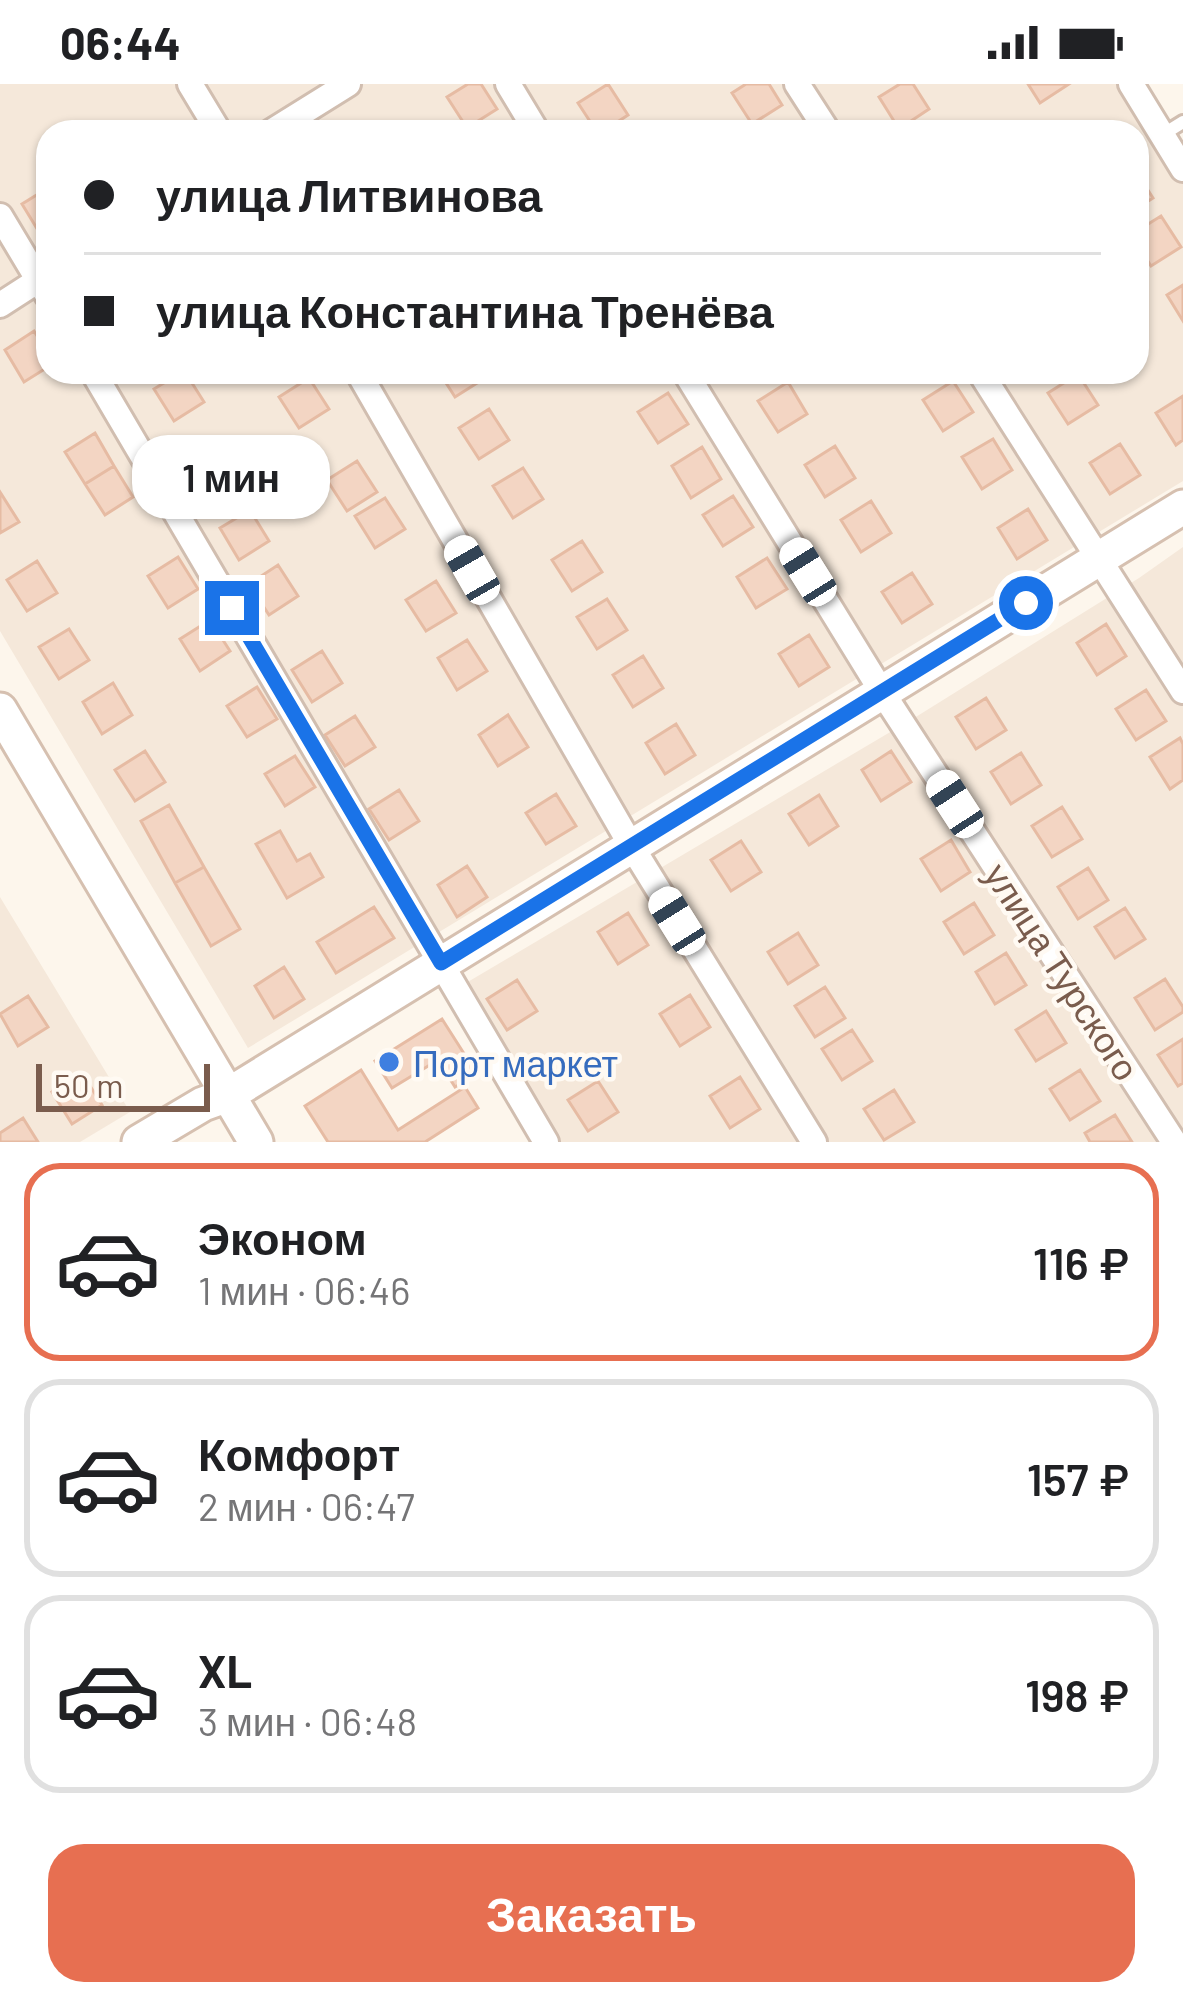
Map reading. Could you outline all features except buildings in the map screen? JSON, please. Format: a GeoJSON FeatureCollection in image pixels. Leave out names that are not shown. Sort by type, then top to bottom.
{"type":"FeatureCollection","features":[{"type":"Feature","properties":{"kind":"street"},"geometry":{"type":"LineString","coordinates":[[190,84],[211,120]]}},
{"type":"Feature","properties":{"kind":"street"},"geometry":{"type":"LineString","coordinates":[[291,120],[348,84]]}},
{"type":"Feature","properties":{"kind":"street"},"geometry":{"type":"LineString","coordinates":[[508,84],[530,120]]}},
{"type":"Feature","properties":{"kind":"street"},"geometry":{"type":"LineString","coordinates":[[797,84],[820,120]]}},
{"type":"Feature","properties":{"kind":"street"},"geometry":{"type":"LineString","coordinates":[[1131,84],[1172,128],[1183,169]]}},
{"type":"Feature","properties":{"kind":"street"},"geometry":{"type":"LineString","coordinates":[[0,216],[36,270]]}},
{"type":"Feature","properties":{"kind":"street"},"geometry":{"type":"LineString","coordinates":[[0,305],[36,287]]}},
{"type":"Feature","properties":{"kind":"street"},"geometry":{"type":"LineString","coordinates":[[100,384],[546,1142]]}},
{"type":"Feature","properties":{"kind":"street"},"geometry":{"type":"LineString","coordinates":[[365,384],[632,847],[814,1142]]}},
{"type":"Feature","properties":{"kind":"street","name":"улица Турского"},"geometry":{"type":"LineString","coordinates":[[692,384],[882,692],[1174,1142]]}},
{"type":"Feature","properties":{"kind":"street"},"geometry":{"type":"LineString","coordinates":[[988,384],[1183,692]]}},
{"type":"Feature","properties":{"kind":"street"},"geometry":{"type":"LineString","coordinates":[[139,1142],[202,1104],[228,1095],[1183,507]]}},
{"type":"Feature","properties":{"kind":"street"},"geometry":{"type":"LineString","coordinates":[[0,710],[256,1142]]}},
{"type":"Feature","properties":{"kind":"shaded area"},"geometry":{"type":"Polygon","coordinates":[[[0,84],[1123,84],[1145,120],[36,120],[36,384],[1149,384],[1149,126],[1183,182],[1183,481],[248,1048],[0,631],[0,84]]]}},
{"type":"Feature","properties":{"kind":"shaded area"},"geometry":{"type":"Polygon","coordinates":[[[1183,547],[1183,1142],[528,1142],[546,1129],[466,983],[919,715],[1183,547]]]}},
{"type":"Feature","properties":{"kind":"shaded area"},"geometry":{"type":"Polygon","coordinates":[[[0,897],[130,1112],[80,1142],[0,1142],[0,897]]]}},
{"type":"Feature","properties":{"kind":"place","name":"Порт маркет"},"geometry":{"type":"Point","coordinates":[389,1062]}},
{"type":"Feature","properties":{"kind":"route"},"geometry":{"type":"LineString","coordinates":[[232,608],[441,963],[1026,603]]}}]}
